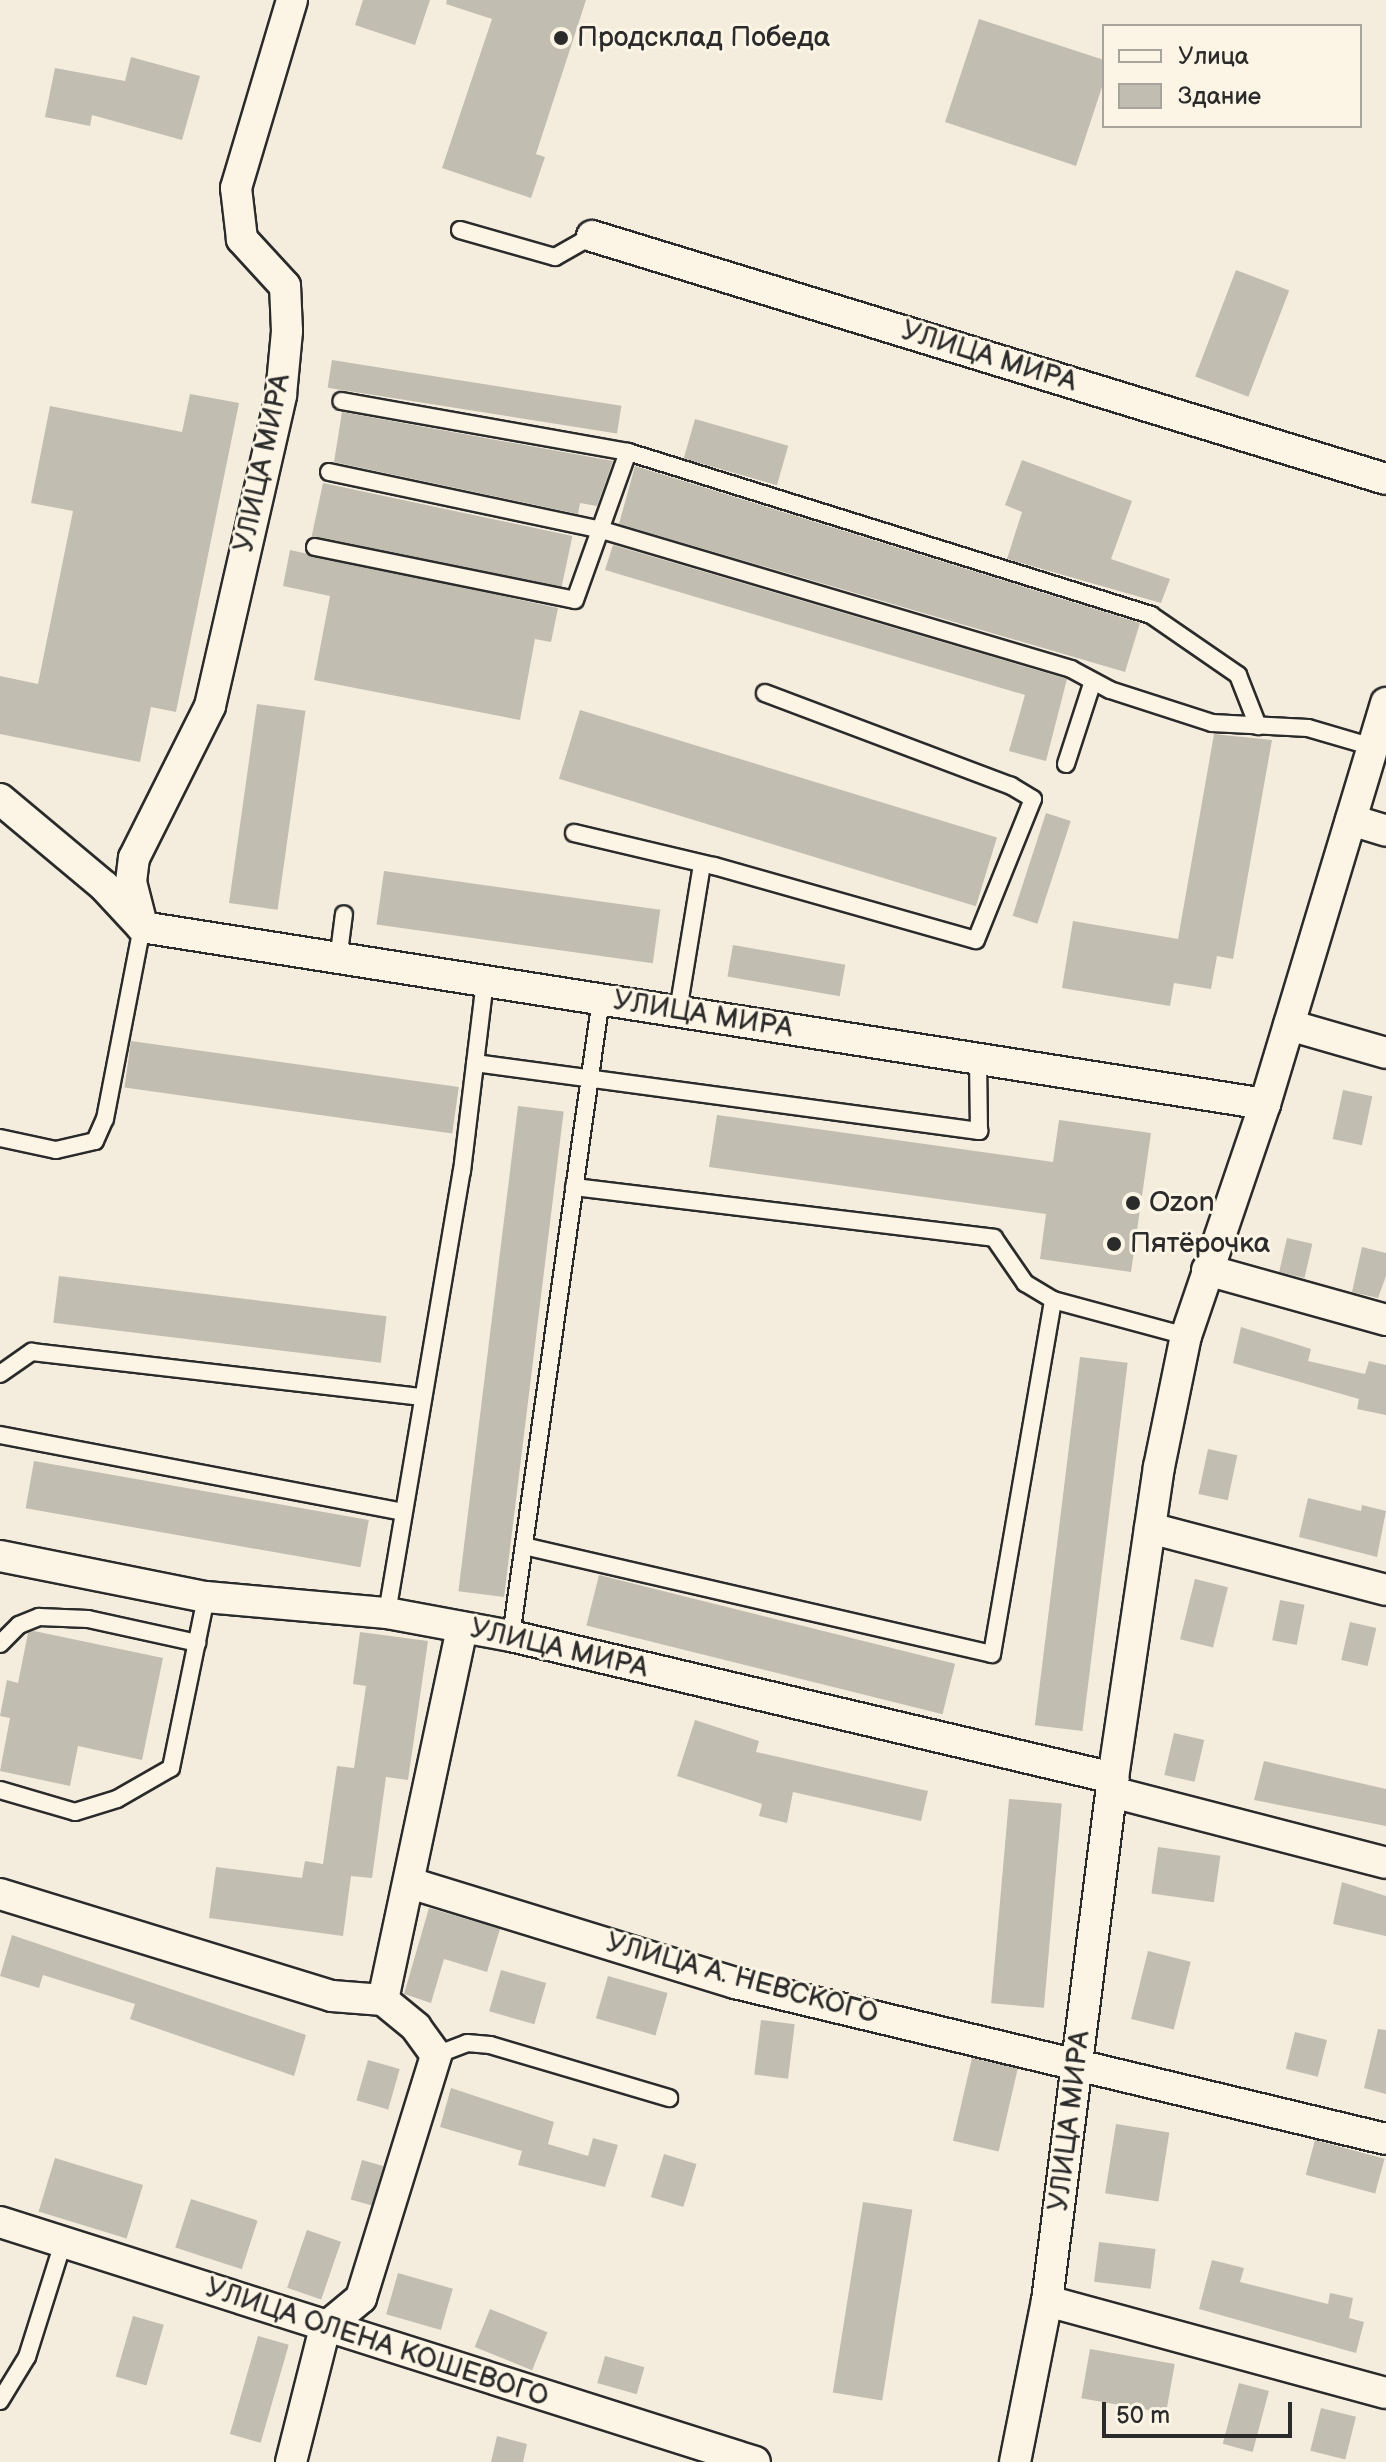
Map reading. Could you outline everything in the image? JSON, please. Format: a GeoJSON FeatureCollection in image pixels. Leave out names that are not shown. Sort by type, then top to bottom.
{"type":"FeatureCollection","features":[{"type":"Feature","properties":{"kind":"street","name":"УЛИЦА МИРА"},"geometry":{"type":"LineString","coordinates":[[292,0],[236,188],[242,239],[285,286],[287,331],[281,395],[210,706],[134,858],[131,882],[142,927],[1265,1104]]}},
{"type":"Feature","properties":{"kind":"street","name":"УЛИЦА МИРА"},"geometry":{"type":"LineString","coordinates":[[592,236],[1386,479]]}},
{"type":"Feature","properties":{"kind":"street","name":"УЛИЦА МИРА"},"geometry":{"type":"LineString","coordinates":[[1015,2462],[1047,2301],[1112,1785],[1150,1528],[1186,1336],[1265,1104],[1386,703]]}},
{"type":"Feature","properties":{"kind":"street"},"geometry":{"type":"LineString","coordinates":[[0,799],[104,886],[142,927]]}},
{"type":"Feature","properties":{"kind":"street"},"geometry":{"type":"LineString","coordinates":[[1351,820],[1386,831]]}},
{"type":"Feature","properties":{"kind":"street"},"geometry":{"type":"LineString","coordinates":[[1289,1025],[1386,1053]]}},
{"type":"Feature","properties":{"kind":"street"},"geometry":{"type":"LineString","coordinates":[[1207,1270],[1386,1320]]}},
{"type":"Feature","properties":{"kind":"street"},"geometry":{"type":"LineString","coordinates":[[1150,1528],[1386,1590]]}},
{"type":"Feature","properties":{"kind":"street","name":"УЛИЦА МИРА"},"geometry":{"type":"LineString","coordinates":[[0,1556],[206,1597],[387,1613],[511,1636],[1112,1785]]}},
{"type":"Feature","properties":{"kind":"street"},"geometry":{"type":"LineString","coordinates":[[383,2000],[462,1627]]}},
{"type":"Feature","properties":{"kind":"street"},"geometry":{"type":"LineString","coordinates":[[1112,1785],[1386,1863]]}},
{"type":"Feature","properties":{"kind":"street","name":"УЛИЦА А. НЕВСКОГО"},"geometry":{"type":"LineString","coordinates":[[410,1883],[735,1983],[1078,2062],[1386,2139]]}},
{"type":"Feature","properties":{"kind":"street"},"geometry":{"type":"LineString","coordinates":[[0,1894],[332,1996],[383,2000],[416,2027],[436,2055],[361,2298],[325,2328],[291,2462]]}},
{"type":"Feature","properties":{"kind":"street","name":"УЛИЦА ОЛЕНА КОШЕВОГО"},"geometry":{"type":"LineString","coordinates":[[0,2222],[325,2328],[755,2462]]}},
{"type":"Feature","properties":{"kind":"street"},"geometry":{"type":"LineString","coordinates":[[1047,2301],[1386,2393]]}},
{"type":"Feature","properties":{"kind":"lane"},"geometry":{"type":"LineString","coordinates":[[460,230],[555,257],[592,236]]}},
{"type":"Feature","properties":{"kind":"lane"},"geometry":{"type":"LineString","coordinates":[[342,401],[628,452],[1151,615],[1238,675],[1258,726]]}},
{"type":"Feature","properties":{"kind":"lane"},"geometry":{"type":"LineString","coordinates":[[315,547],[575,600],[628,452]]}},
{"type":"Feature","properties":{"kind":"lane"},"geometry":{"type":"LineString","coordinates":[[329,472],[602,530],[1071,669],[1093,681],[1212,723],[1308,728],[1373,747]]}},
{"type":"Feature","properties":{"kind":"lane"},"geometry":{"type":"LineString","coordinates":[[1066,764],[1093,681]]}},
{"type":"Feature","properties":{"kind":"lane"},"geometry":{"type":"LineString","coordinates":[[574,833],[702,864],[976,940],[1033,799],[1011,786],[765,693]]}},
{"type":"Feature","properties":{"kind":"lane"},"geometry":{"type":"LineString","coordinates":[[678,1011],[702,864]]}},
{"type":"Feature","properties":{"kind":"lane"},"geometry":{"type":"LineString","coordinates":[[338,960],[344,914]]}},
{"type":"Feature","properties":{"kind":"lane"},"geometry":{"type":"LineString","coordinates":[[0,1138],[56,1150],[95,1141],[105,1119],[142,927]]}},
{"type":"Feature","properties":{"kind":"lane"},"geometry":{"type":"LineString","coordinates":[[387,1613],[462,1171],[485,981]]}},
{"type":"Feature","properties":{"kind":"lane"},"geometry":{"type":"LineString","coordinates":[[511,1636],[601,999]]}},
{"type":"Feature","properties":{"kind":"lane"},"geometry":{"type":"LineString","coordinates":[[475,1063],[979,1131],[978,1059]]}},
{"type":"Feature","properties":{"kind":"lane"},"geometry":{"type":"LineString","coordinates":[[574,1187],[994,1238],[1025,1283],[1053,1300],[1186,1336]]}},
{"type":"Feature","properties":{"kind":"lane"},"geometry":{"type":"LineString","coordinates":[[524,1546],[992,1654],[1053,1300]]}},
{"type":"Feature","properties":{"kind":"lane"},"geometry":{"type":"LineString","coordinates":[[0,1374],[32,1352],[422,1397]]}},
{"type":"Feature","properties":{"kind":"lane"},"geometry":{"type":"LineString","coordinates":[[0,1435],[403,1512]]}},
{"type":"Feature","properties":{"kind":"lane"},"geometry":{"type":"LineString","coordinates":[[0,1790],[75,1812],[117,1799],[164,1774],[176,1753],[206,1597]]}},
{"type":"Feature","properties":{"kind":"lane"},"geometry":{"type":"LineString","coordinates":[[0,1644],[19,1625],[39,1617],[88,1619],[197,1643]]}},
{"type":"Feature","properties":{"kind":"lane"},"geometry":{"type":"LineString","coordinates":[[436,2055],[467,2043],[490,2045],[669,2098]]}},
{"type":"Feature","properties":{"kind":"lane"},"geometry":{"type":"LineString","coordinates":[[0,2401],[27,2357],[63,2243]]}},
{"type":"Feature","properties":{"kind":"building"},"geometry":{"type":"Polygon","coordinates":[[[363,0],[430,0],[415,45],[355,25],[363,0]]]}},
{"type":"Feature","properties":{"kind":"building"},"geometry":{"type":"Polygon","coordinates":[[[447,0],[586,0],[536,154],[545,157],[531,198],[442,168],[492,19],[446,4],[447,0]]]}},
{"type":"Feature","properties":{"kind":"building"},"geometry":{"type":"Polygon","coordinates":[[[979,19],[1102,59],[1102,87],[1076,166],[945,122],[979,19]]]}},
{"type":"Feature","properties":{"kind":"building"},"geometry":{"type":"Polygon","coordinates":[[[131,57],[200,76],[182,140],[92,115],[90,126],[45,117],[55,68],[125,81],[131,57]]]}},
{"type":"Feature","properties":{"kind":"building"},"geometry":{"type":"Polygon","coordinates":[[[1236,270],[1289,290],[1248,397],[1195,376],[1236,270]]]}},
{"type":"Feature","properties":{"kind":"building"},"geometry":{"type":"Polygon","coordinates":[[[332,360],[621,406],[617,433],[328,388],[332,360]]]}},
{"type":"Feature","properties":{"kind":"building"},"geometry":{"type":"Polygon","coordinates":[[[190,394],[239,403],[176,712],[151,707],[140,762],[0,734],[0,676],[38,684],[73,511],[31,503],[50,406],[182,432],[190,394]]]}},
{"type":"Feature","properties":{"kind":"building"},"geometry":{"type":"Polygon","coordinates":[[[342,412],[613,461],[597,506],[580,503],[578,514],[334,462],[342,412]]]}},
{"type":"Feature","properties":{"kind":"building"},"geometry":{"type":"Polygon","coordinates":[[[695,419],[788,446],[777,485],[684,458],[695,419]]]}},
{"type":"Feature","properties":{"kind":"building"},"geometry":{"type":"Polygon","coordinates":[[[1022,460],[1132,501],[1111,559],[1170,579],[1161,603],[1007,559],[1022,512],[1005,505],[1022,460]]]}},
{"type":"Feature","properties":{"kind":"building"},"geometry":{"type":"Polygon","coordinates":[[[635,466],[1140,623],[1125,672],[619,524],[635,466]]]}},
{"type":"Feature","properties":{"kind":"building"},"geometry":{"type":"Polygon","coordinates":[[[323,483],[572,536],[561,590],[312,537],[323,483]]]}},
{"type":"Feature","properties":{"kind":"building"},"geometry":{"type":"Polygon","coordinates":[[[613,545],[1067,679],[1046,761],[1009,751],[1025,695],[605,570],[613,545]]]}},
{"type":"Feature","properties":{"kind":"building"},"geometry":{"type":"Polygon","coordinates":[[[290,550],[558,608],[551,642],[535,639],[520,720],[314,680],[330,596],[283,586],[290,550]]]}},
{"type":"Feature","properties":{"kind":"building"},"geometry":{"type":"Polygon","coordinates":[[[257,704],[306,711],[278,910],[229,903],[257,704]]]}},
{"type":"Feature","properties":{"kind":"building"},"geometry":{"type":"Polygon","coordinates":[[[580,710],[997,837],[976,906],[559,779],[580,710]]]}},
{"type":"Feature","properties":{"kind":"building"},"geometry":{"type":"Polygon","coordinates":[[[1214,734],[1272,740],[1233,959],[1217,956],[1211,989],[1174,983],[1170,1006],[1062,988],[1073,921],[1178,939],[1214,734]]]}},
{"type":"Feature","properties":{"kind":"building"},"geometry":{"type":"Polygon","coordinates":[[[1046,813],[1071,821],[1037,924],[1013,916],[1046,813]]]}},
{"type":"Feature","properties":{"kind":"building"},"geometry":{"type":"Polygon","coordinates":[[[384,871],[660,910],[653,963],[376,924],[384,871]]]}},
{"type":"Feature","properties":{"kind":"building"},"geometry":{"type":"Polygon","coordinates":[[[733,945],[845,965],[840,996],[727,977],[733,945]]]}},
{"type":"Feature","properties":{"kind":"building"},"geometry":{"type":"Polygon","coordinates":[[[131,1041],[459,1087],[452,1134],[124,1088],[131,1041]]]}},
{"type":"Feature","properties":{"kind":"building"},"geometry":{"type":"Polygon","coordinates":[[[1343,1090],[1372,1096],[1362,1145],[1333,1139],[1343,1090]]]}},
{"type":"Feature","properties":{"kind":"building"},"geometry":{"type":"Polygon","coordinates":[[[518,1106],[564,1112],[504,1597],[458,1591],[518,1106]]]}},
{"type":"Feature","properties":{"kind":"building"},"geometry":{"type":"Polygon","coordinates":[[[717,1115],[1053,1162],[1059,1120],[1151,1133],[1131,1272],[1040,1259],[1046,1214],[709,1167],[717,1115]]]}},
{"type":"Feature","properties":{"kind":"building"},"geometry":{"type":"Polygon","coordinates":[[[1287,1238],[1312,1244],[1304,1278],[1279,1272],[1287,1238]]]}},
{"type":"Feature","properties":{"kind":"building"},"geometry":{"type":"Polygon","coordinates":[[[1362,1247],[1386,1253],[1386,1276],[1378,1298],[1352,1292],[1362,1247]]]}},
{"type":"Feature","properties":{"kind":"building"},"geometry":{"type":"Polygon","coordinates":[[[59,1276],[387,1316],[381,1363],[53,1323],[59,1276]]]}},
{"type":"Feature","properties":{"kind":"building"},"geometry":{"type":"Polygon","coordinates":[[[1241,1327],[1311,1349],[1308,1361],[1365,1374],[1369,1361],[1386,1365],[1386,1415],[1357,1409],[1359,1399],[1233,1363],[1241,1327]]]}},
{"type":"Feature","properties":{"kind":"building"},"geometry":{"type":"Polygon","coordinates":[[[1080,1357],[1128,1363],[1082,1731],[1035,1725],[1080,1357]]]}},
{"type":"Feature","properties":{"kind":"building"},"geometry":{"type":"Polygon","coordinates":[[[1208,1449],[1237,1455],[1228,1500],[1198,1494],[1208,1449]]]}},
{"type":"Feature","properties":{"kind":"building"},"geometry":{"type":"Polygon","coordinates":[[[34,1461],[369,1520],[360,1567],[26,1508],[34,1461]]]}},
{"type":"Feature","properties":{"kind":"building"},"geometry":{"type":"Polygon","coordinates":[[[1308,1498],[1361,1511],[1362,1505],[1386,1511],[1377,1557],[1299,1537],[1308,1498]]]}},
{"type":"Feature","properties":{"kind":"building"},"geometry":{"type":"Polygon","coordinates":[[[599,1575],[955,1664],[943,1714],[586,1625],[599,1575]]]}},
{"type":"Feature","properties":{"kind":"building"},"geometry":{"type":"Polygon","coordinates":[[[1195,1579],[1228,1587],[1213,1647],[1180,1639],[1195,1579]]]}},
{"type":"Feature","properties":{"kind":"building"},"geometry":{"type":"Polygon","coordinates":[[[1280,1600],[1305,1605],[1297,1645],[1272,1640],[1280,1600]]]}},
{"type":"Feature","properties":{"kind":"building"},"geometry":{"type":"Polygon","coordinates":[[[1350,1622],[1376,1628],[1368,1666],[1341,1660],[1350,1622]]]}},
{"type":"Feature","properties":{"kind":"building"},"geometry":{"type":"Polygon","coordinates":[[[34,1631],[163,1658],[142,1760],[78,1746],[70,1786],[0,1771],[10,1718],[0,1716],[7,1680],[18,1683],[28,1633],[34,1631]]]}},
{"type":"Feature","properties":{"kind":"building"},"geometry":{"type":"Polygon","coordinates":[[[360,1632],[428,1641],[408,1780],[386,1777],[372,1878],[351,1876],[343,1936],[209,1918],[216,1867],[302,1878],[305,1861],[323,1864],[337,1766],[354,1768],[366,1686],[353,1684],[360,1632]]]}},
{"type":"Feature","properties":{"kind":"building"},"geometry":{"type":"Polygon","coordinates":[[[695,1720],[759,1741],[756,1752],[928,1791],[921,1821],[793,1792],[787,1823],[759,1816],[762,1804],[677,1776],[695,1720]]]}},
{"type":"Feature","properties":{"kind":"building"},"geometry":{"type":"Polygon","coordinates":[[[1174,1733],[1204,1740],[1195,1782],[1164,1775],[1174,1733]]]}},
{"type":"Feature","properties":{"kind":"building"},"geometry":{"type":"Polygon","coordinates":[[[1264,1761],[1386,1789],[1386,1826],[1254,1800],[1264,1761]]]}},
{"type":"Feature","properties":{"kind":"building"},"geometry":{"type":"Polygon","coordinates":[[[1009,1799],[1062,1804],[1044,2008],[991,2003],[1009,1799]]]}},
{"type":"Feature","properties":{"kind":"building"},"geometry":{"type":"Polygon","coordinates":[[[1158,1847],[1220,1856],[1214,1902],[1151,1894],[1158,1847]]]}},
{"type":"Feature","properties":{"kind":"building"},"geometry":{"type":"Polygon","coordinates":[[[1342,1882],[1386,1896],[1386,1936],[1333,1924],[1342,1882]]]}},
{"type":"Feature","properties":{"kind":"building"},"geometry":{"type":"Polygon","coordinates":[[[429,1908],[500,1929],[487,1972],[444,1959],[431,2003],[404,1994],[429,1908]]]}},
{"type":"Feature","properties":{"kind":"building"},"geometry":{"type":"Polygon","coordinates":[[[12,1935],[306,2035],[294,2076],[130,2019],[135,2004],[43,1975],[39,1988],[0,1976],[12,1935]]]}},
{"type":"Feature","properties":{"kind":"building"},"geometry":{"type":"Polygon","coordinates":[[[1148,1951],[1191,1962],[1174,2030],[1131,2019],[1148,1951]]]}},
{"type":"Feature","properties":{"kind":"building"},"geometry":{"type":"Polygon","coordinates":[[[501,1970],[546,1983],[534,2024],[489,2011],[501,1970]]]}},
{"type":"Feature","properties":{"kind":"building"},"geometry":{"type":"Polygon","coordinates":[[[608,1976],[668,1993],[655,2035],[596,2018],[608,1976]]]}},
{"type":"Feature","properties":{"kind":"building"},"geometry":{"type":"Polygon","coordinates":[[[761,2020],[795,2024],[788,2079],[754,2075],[761,2020]]]}},
{"type":"Feature","properties":{"kind":"building"},"geometry":{"type":"Polygon","coordinates":[[[1378,2029],[1386,2030],[1386,2094],[1364,2088],[1378,2029]]]}},
{"type":"Feature","properties":{"kind":"building"},"geometry":{"type":"Polygon","coordinates":[[[1295,2032],[1327,2040],[1318,2077],[1286,2069],[1295,2032]]]}},
{"type":"Feature","properties":{"kind":"building"},"geometry":{"type":"Polygon","coordinates":[[[972,2058],[1018,2069],[999,2151],[953,2141],[972,2058]]]}},
{"type":"Feature","properties":{"kind":"building"},"geometry":{"type":"Polygon","coordinates":[[[368,2060],[400,2069],[388,2109],[356,2100],[368,2060]]]}},
{"type":"Feature","properties":{"kind":"building"},"geometry":{"type":"Polygon","coordinates":[[[451,2088],[554,2122],[548,2144],[588,2156],[593,2138],[618,2145],[605,2187],[518,2165],[522,2151],[440,2127],[451,2088]]]}},
{"type":"Feature","properties":{"kind":"building"},"geometry":{"type":"Polygon","coordinates":[[[1116,2124],[1169,2132],[1158,2202],[1105,2193],[1116,2124]]]}},
{"type":"Feature","properties":{"kind":"building"},"geometry":{"type":"Polygon","coordinates":[[[1315,2140],[1385,2159],[1375,2193],[1306,2175],[1315,2140]]]}},
{"type":"Feature","properties":{"kind":"building"},"geometry":{"type":"Polygon","coordinates":[[[664,2154],[697,2164],[683,2207],[651,2197],[664,2154]]]}},
{"type":"Feature","properties":{"kind":"building"},"geometry":{"type":"Polygon","coordinates":[[[55,2158],[143,2185],[127,2238],[39,2212],[55,2158]]]}},
{"type":"Feature","properties":{"kind":"building"},"geometry":{"type":"Polygon","coordinates":[[[362,2160],[383,2166],[372,2205],[351,2199],[362,2160]]]}},
{"type":"Feature","properties":{"kind":"building"},"geometry":{"type":"Polygon","coordinates":[[[191,2199],[258,2221],[242,2269],[175,2248],[191,2199]]]}},
{"type":"Feature","properties":{"kind":"building"},"geometry":{"type":"Polygon","coordinates":[[[863,2202],[912,2210],[882,2400],[833,2393],[863,2202]]]}},
{"type":"Feature","properties":{"kind":"building"},"geometry":{"type":"Polygon","coordinates":[[[307,2230],[341,2242],[321,2299],[287,2288],[307,2230]]]}},
{"type":"Feature","properties":{"kind":"building"},"geometry":{"type":"Polygon","coordinates":[[[1099,2242],[1156,2249],[1151,2289],[1094,2282],[1099,2242]]]}},
{"type":"Feature","properties":{"kind":"building"},"geometry":{"type":"Polygon","coordinates":[[[1212,2260],[1244,2268],[1240,2282],[1328,2304],[1330,2293],[1353,2298],[1349,2318],[1364,2322],[1356,2353],[1199,2309],[1212,2260]]]}},
{"type":"Feature","properties":{"kind":"building"},"geometry":{"type":"Polygon","coordinates":[[[398,2273],[453,2289],[441,2330],[386,2314],[398,2273]]]}},
{"type":"Feature","properties":{"kind":"building"},"geometry":{"type":"Polygon","coordinates":[[[490,2309],[547,2332],[532,2370],[475,2347],[490,2309]]]}},
{"type":"Feature","properties":{"kind":"building"},"geometry":{"type":"Polygon","coordinates":[[[133,2316],[164,2325],[146,2385],[116,2377],[133,2316]]]}},
{"type":"Feature","properties":{"kind":"building"},"geometry":{"type":"Polygon","coordinates":[[[258,2336],[289,2345],[261,2443],[230,2434],[258,2336]]]}},
{"type":"Feature","properties":{"kind":"building"},"geometry":{"type":"Polygon","coordinates":[[[1090,2349],[1175,2364],[1166,2413],[1081,2398],[1090,2349]]]}},
{"type":"Feature","properties":{"kind":"building"},"geometry":{"type":"Polygon","coordinates":[[[605,2356],[644,2367],[637,2394],[597,2383],[605,2356]]]}},
{"type":"Feature","properties":{"kind":"building"},"geometry":{"type":"Polygon","coordinates":[[[1239,2383],[1269,2391],[1253,2452],[1223,2444],[1239,2383]]]}},
{"type":"Feature","properties":{"kind":"building"},"geometry":{"type":"Polygon","coordinates":[[[1321,2408],[1356,2417],[1345,2459],[1310,2451],[1321,2408]]]}},
{"type":"Feature","properties":{"kind":"building"},"geometry":{"type":"Polygon","coordinates":[[[497,2436],[527,2444],[523,2462],[491,2462],[497,2436]]]}},
{"type":"Feature","properties":{"kind":"place","name":"Продсклад Победа"},"geometry":{"type":"Point","coordinates":[561,38]}},
{"type":"Feature","properties":{"kind":"place","name":"Ozon"},"geometry":{"type":"Point","coordinates":[1133,1203]}},
{"type":"Feature","properties":{"kind":"place","name":"Пятёрочка"},"geometry":{"type":"Point","coordinates":[1114,1244]}}]}
